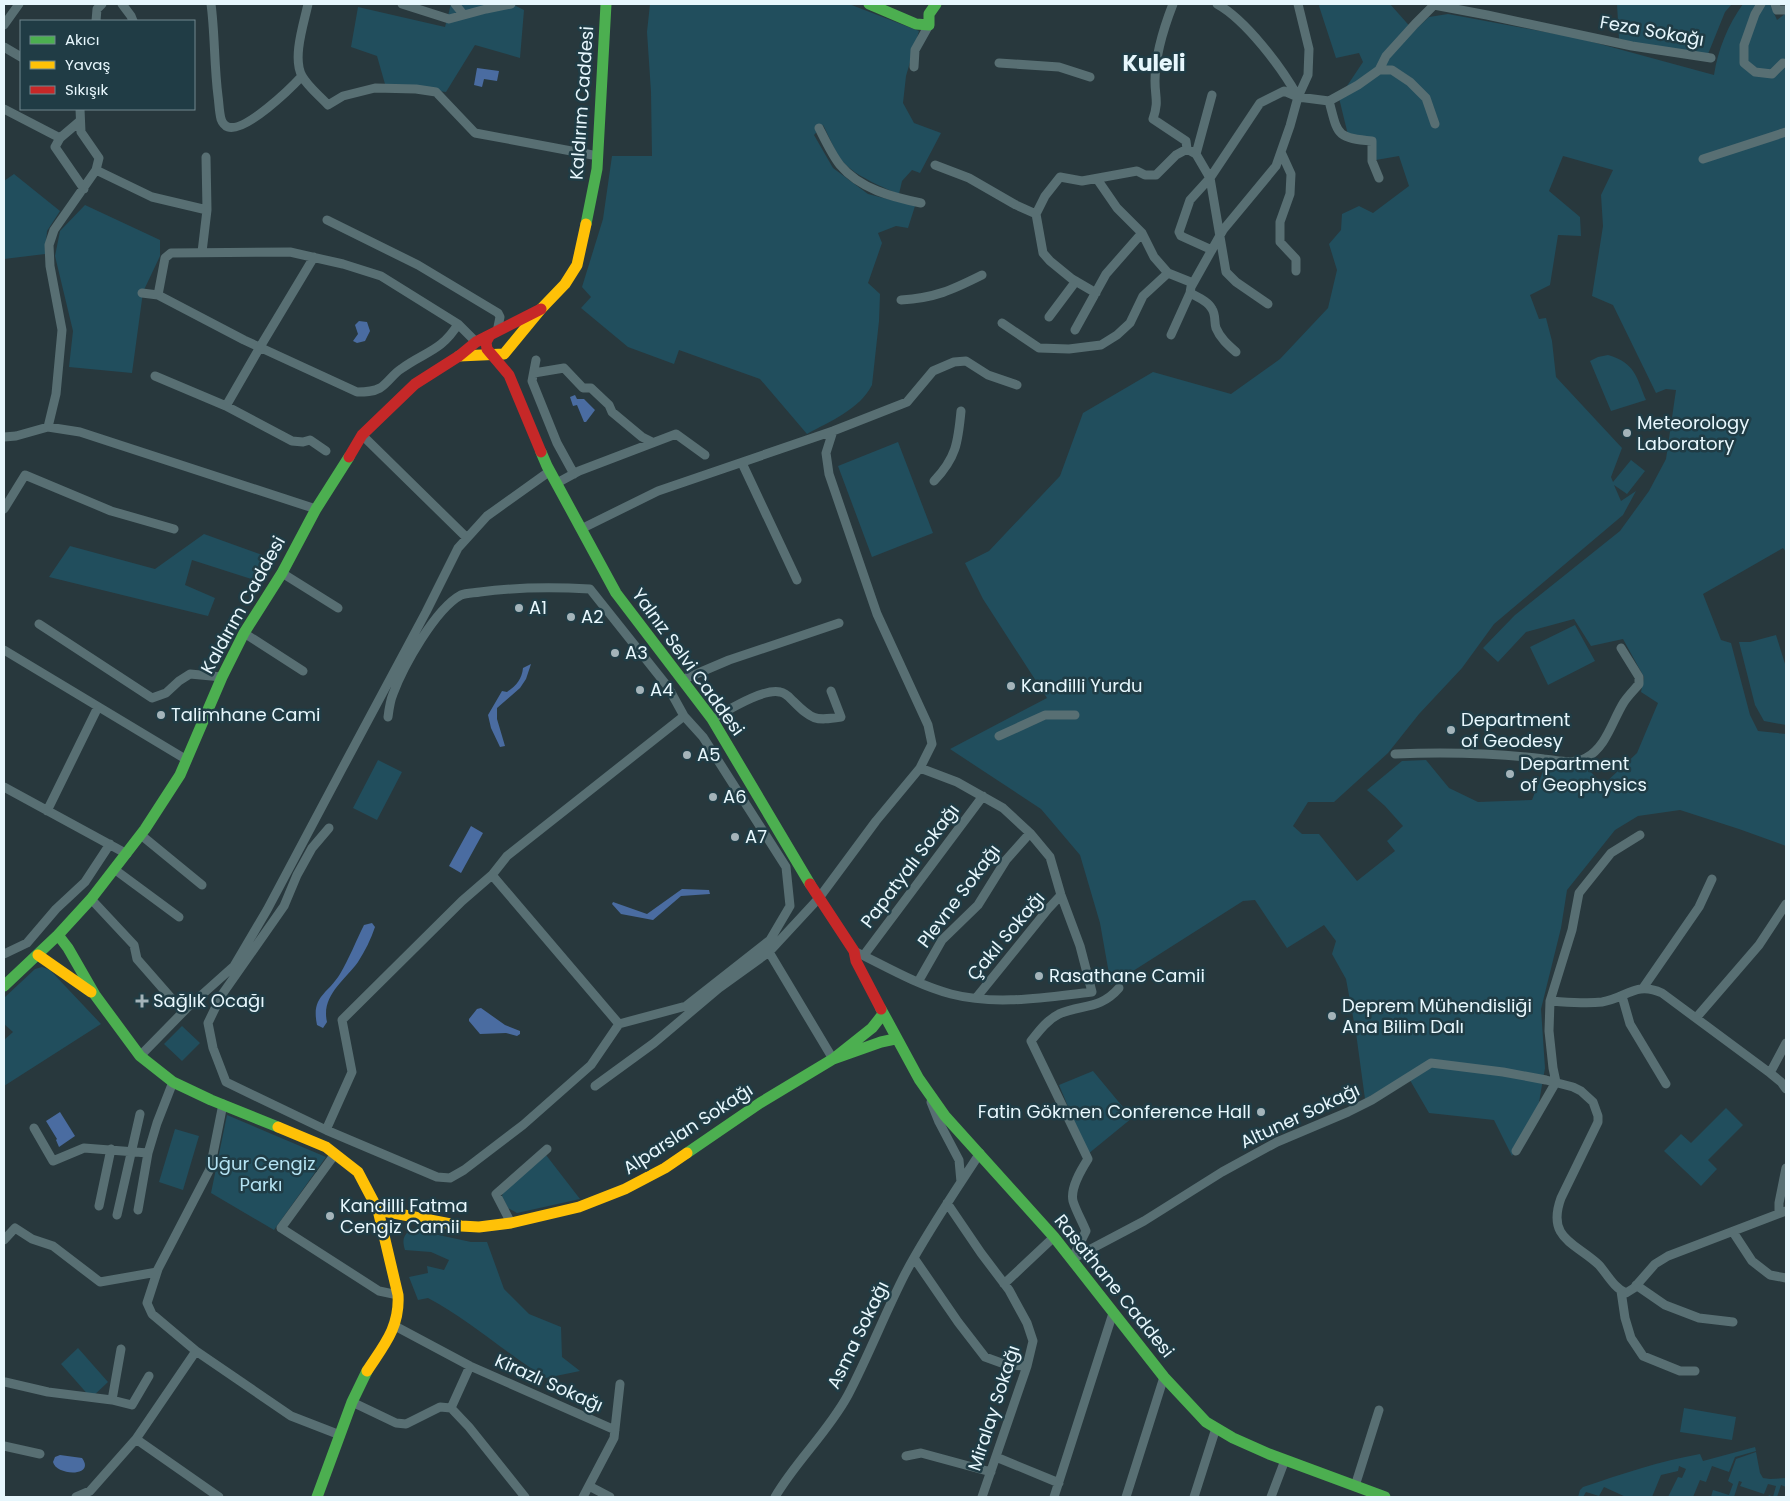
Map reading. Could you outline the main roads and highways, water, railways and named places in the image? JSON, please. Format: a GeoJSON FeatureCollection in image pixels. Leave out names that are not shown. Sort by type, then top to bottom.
{"type":"FeatureCollection","features":[{"type":"Feature","properties":{"kind":"water"},"geometry":{"type":"Polygon","coordinates":[[[477,68],[499,71],[497,81],[484,79],[482,87],[474,85],[477,68]]]}},
{"type":"Feature","properties":{"kind":"water"},"geometry":{"type":"Polygon","coordinates":[[[359,321],[367,322],[370,331],[365,341],[357,343],[353,341],[358,334],[355,325],[359,321]]]}},
{"type":"Feature","properties":{"kind":"water"},"geometry":{"type":"Polygon","coordinates":[[[575,395],[577,399],[584,399],[595,410],[586,422],[584,422],[577,405],[573,406],[570,397],[575,395]]]}},
{"type":"Feature","properties":{"kind":"water"},"geometry":{"type":"Polygon","coordinates":[[[531,664],[526,679],[520,688],[497,708],[497,719],[505,746],[500,747],[491,728],[488,715],[502,691],[507,692],[513,687],[520,679],[523,668],[531,664]]]}},
{"type":"Feature","properties":{"kind":"water"},"geometry":{"type":"Polygon","coordinates":[[[471,826],[483,833],[461,873],[449,866],[471,826]]]}},
{"type":"Feature","properties":{"kind":"water"},"geometry":{"type":"Polygon","coordinates":[[[682,889],[709,890],[710,894],[681,896],[653,920],[621,914],[612,904],[613,902],[647,914],[682,889]]]}},
{"type":"Feature","properties":{"kind":"water"},"geometry":{"type":"Polygon","coordinates":[[[372,923],[375,927],[363,954],[330,997],[327,1004],[327,1022],[323,1028],[317,1025],[316,1008],[321,996],[340,974],[364,925],[372,923]]]}},
{"type":"Feature","properties":{"kind":"water"},"geometry":{"type":"Polygon","coordinates":[[[481,1008],[505,1025],[520,1031],[520,1034],[517,1036],[506,1033],[480,1034],[469,1019],[477,1009],[481,1008]]]}},
{"type":"Feature","properties":{"kind":"water"},"geometry":{"type":"Polygon","coordinates":[[[60,1112],[75,1136],[59,1147],[57,1139],[46,1121],[60,1112]]]}},
{"type":"Feature","properties":{"kind":"water"},"geometry":{"type":"Polygon","coordinates":[[[60,1455],[82,1458],[85,1464],[84,1469],[74,1472],[61,1470],[53,1462],[55,1457],[60,1455]]]}},
{"type":"Feature","properties":{"kind":"place","name":"Meteorology Laboratory"},"geometry":{"type":"Point","coordinates":[1627,433]}},
{"type":"Feature","properties":{"kind":"place","name":"A1"},"geometry":{"type":"Point","coordinates":[519,608]}},
{"type":"Feature","properties":{"kind":"place","name":"A2"},"geometry":{"type":"Point","coordinates":[571,617]}},
{"type":"Feature","properties":{"kind":"place","name":"A3"},"geometry":{"type":"Point","coordinates":[615,653]}},
{"type":"Feature","properties":{"kind":"place","name":"Kandilli Yurdu"},"geometry":{"type":"Point","coordinates":[1011,686]}},
{"type":"Feature","properties":{"kind":"place","name":"A4"},"geometry":{"type":"Point","coordinates":[640,690]}},
{"type":"Feature","properties":{"kind":"place","name":"Talimhane Cami"},"geometry":{"type":"Point","coordinates":[161,715]}},
{"type":"Feature","properties":{"kind":"place","name":"Department of Geodesy"},"geometry":{"type":"Point","coordinates":[1451,730]}},
{"type":"Feature","properties":{"kind":"place","name":"A5"},"geometry":{"type":"Point","coordinates":[687,755]}},
{"type":"Feature","properties":{"kind":"place","name":"Department of Geophysics"},"geometry":{"type":"Point","coordinates":[1510,774]}},
{"type":"Feature","properties":{"kind":"place","name":"A6"},"geometry":{"type":"Point","coordinates":[713,797]}},
{"type":"Feature","properties":{"kind":"place","name":"A7"},"geometry":{"type":"Point","coordinates":[735,837]}},
{"type":"Feature","properties":{"kind":"place","name":"Rasathane Camii"},"geometry":{"type":"Point","coordinates":[1039,976]}},
{"type":"Feature","properties":{"kind":"place","name":"Sağlık Ocağı"},"geometry":{"type":"Point","coordinates":[142,1001]}},
{"type":"Feature","properties":{"kind":"place","name":"Deprem Mühendisliği Ana Bilim Dalı"},"geometry":{"type":"Point","coordinates":[1332,1016]}},
{"type":"Feature","properties":{"kind":"place","name":"Fatin Gökmen Conference Hall"},"geometry":{"type":"Point","coordinates":[1261,1112]}},
{"type":"Feature","properties":{"kind":"place","name":"Kandilli Fatma Cengiz Camii"},"geometry":{"type":"Point","coordinates":[330,1216]}},
{"type":"Feature","properties":{"kind":"district","name":"Kuleli"},"geometry":{"type":"Point","coordinates":[1154,63]}},
{"type":"Feature","properties":{"kind":"park label","name":"Uğur Cengiz Parkı"},"geometry":{"type":"Point","coordinates":[261,1174]}}]}
